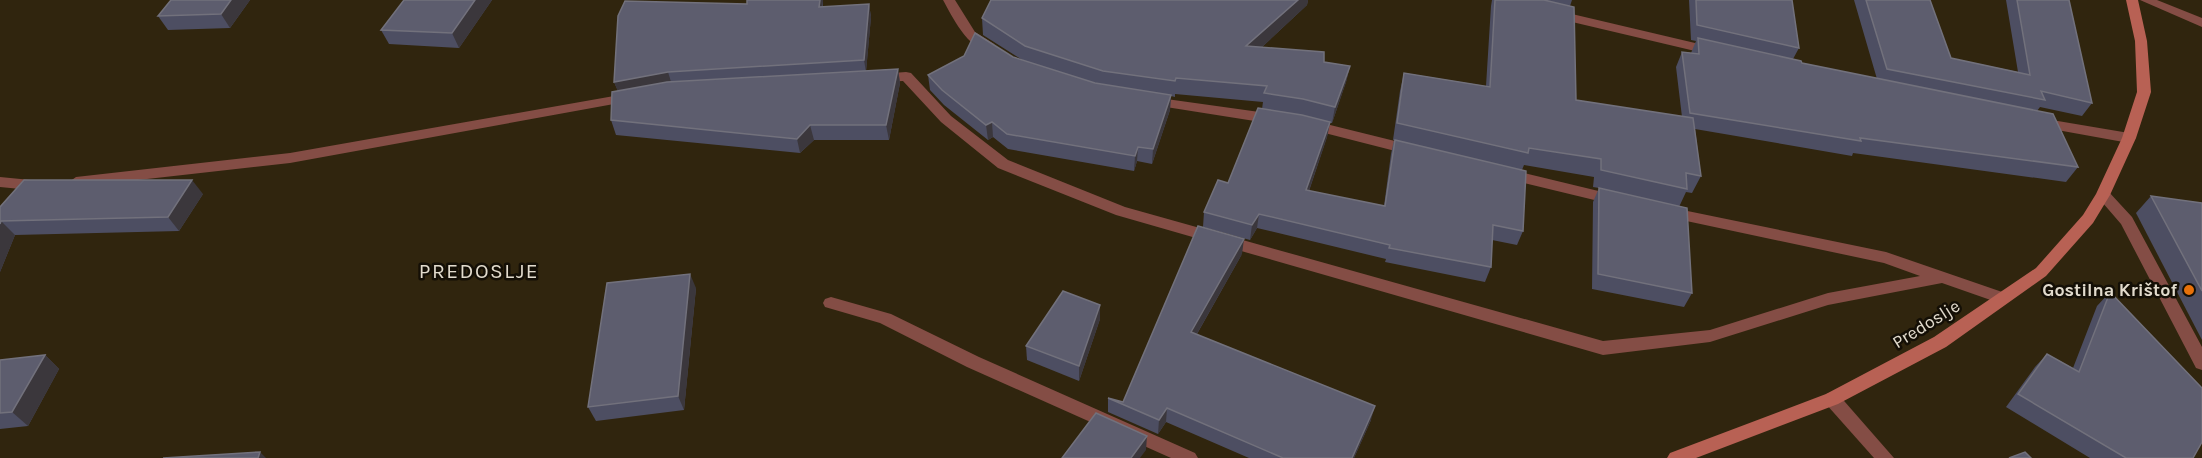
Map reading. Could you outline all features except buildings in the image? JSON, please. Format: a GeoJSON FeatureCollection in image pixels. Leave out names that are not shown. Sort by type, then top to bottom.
{"type":"FeatureCollection","features":[{"type":"Feature","properties":{"kind":"street"},"geometry":{"type":"LineString","coordinates":[[949,0],[970,35],[1000,54]]}},
{"type":"Feature","properties":{"kind":"street","name":"Predoslje"},"geometry":{"type":"LineString","coordinates":[[1676,458],[1832,399],[1940,342],[2041,272],[2088,219],[2103,195],[2129,138],[2144,92],[2141,41],[2132,0]]}},
{"type":"Feature","properties":{"kind":"street"},"geometry":{"type":"LineString","coordinates":[[2146,0],[2202,23]]}},
{"type":"Feature","properties":{"kind":"street"},"geometry":{"type":"LineString","coordinates":[[1538,10],[1721,52]]}},
{"type":"Feature","properties":{"kind":"street"},"geometry":{"type":"LineString","coordinates":[[862,79],[906,75],[946,119],[1003,164],[1121,210],[1603,348],[1710,336],[1827,298],[1941,278]]}},
{"type":"Feature","properties":{"kind":"street"},"geometry":{"type":"LineString","coordinates":[[0,182],[35,187],[290,158],[641,96]]}},
{"type":"Feature","properties":{"kind":"street"},"geometry":{"type":"LineString","coordinates":[[1136,99],[1294,121],[1420,152]]}},
{"type":"Feature","properties":{"kind":"street"},"geometry":{"type":"LineString","coordinates":[[2031,122],[2129,138]]}},
{"type":"Feature","properties":{"kind":"street"},"geometry":{"type":"LineString","coordinates":[[1498,171],[1632,204]]}},
{"type":"Feature","properties":{"kind":"street"},"geometry":{"type":"LineString","coordinates":[[2103,195],[2127,221],[2202,363]]}},
{"type":"Feature","properties":{"kind":"street"},"geometry":{"type":"LineString","coordinates":[[1655,209],[1886,258],[2002,298]]}},
{"type":"Feature","properties":{"kind":"street"},"geometry":{"type":"LineString","coordinates":[[831,303],[885,318],[973,362],[1190,458]]}},
{"type":"Feature","properties":{"kind":"street"},"geometry":{"type":"LineString","coordinates":[[1832,399],[1885,458]]}},
{"type":"Feature","properties":{"kind":"place","name":"Gostilna Krištof"},"geometry":{"type":"Point","coordinates":[2189,290]}},
{"type":"Feature","properties":{"kind":"district","name":"PREDOSLJE"},"geometry":{"type":"Point","coordinates":[479,271]}}]}
